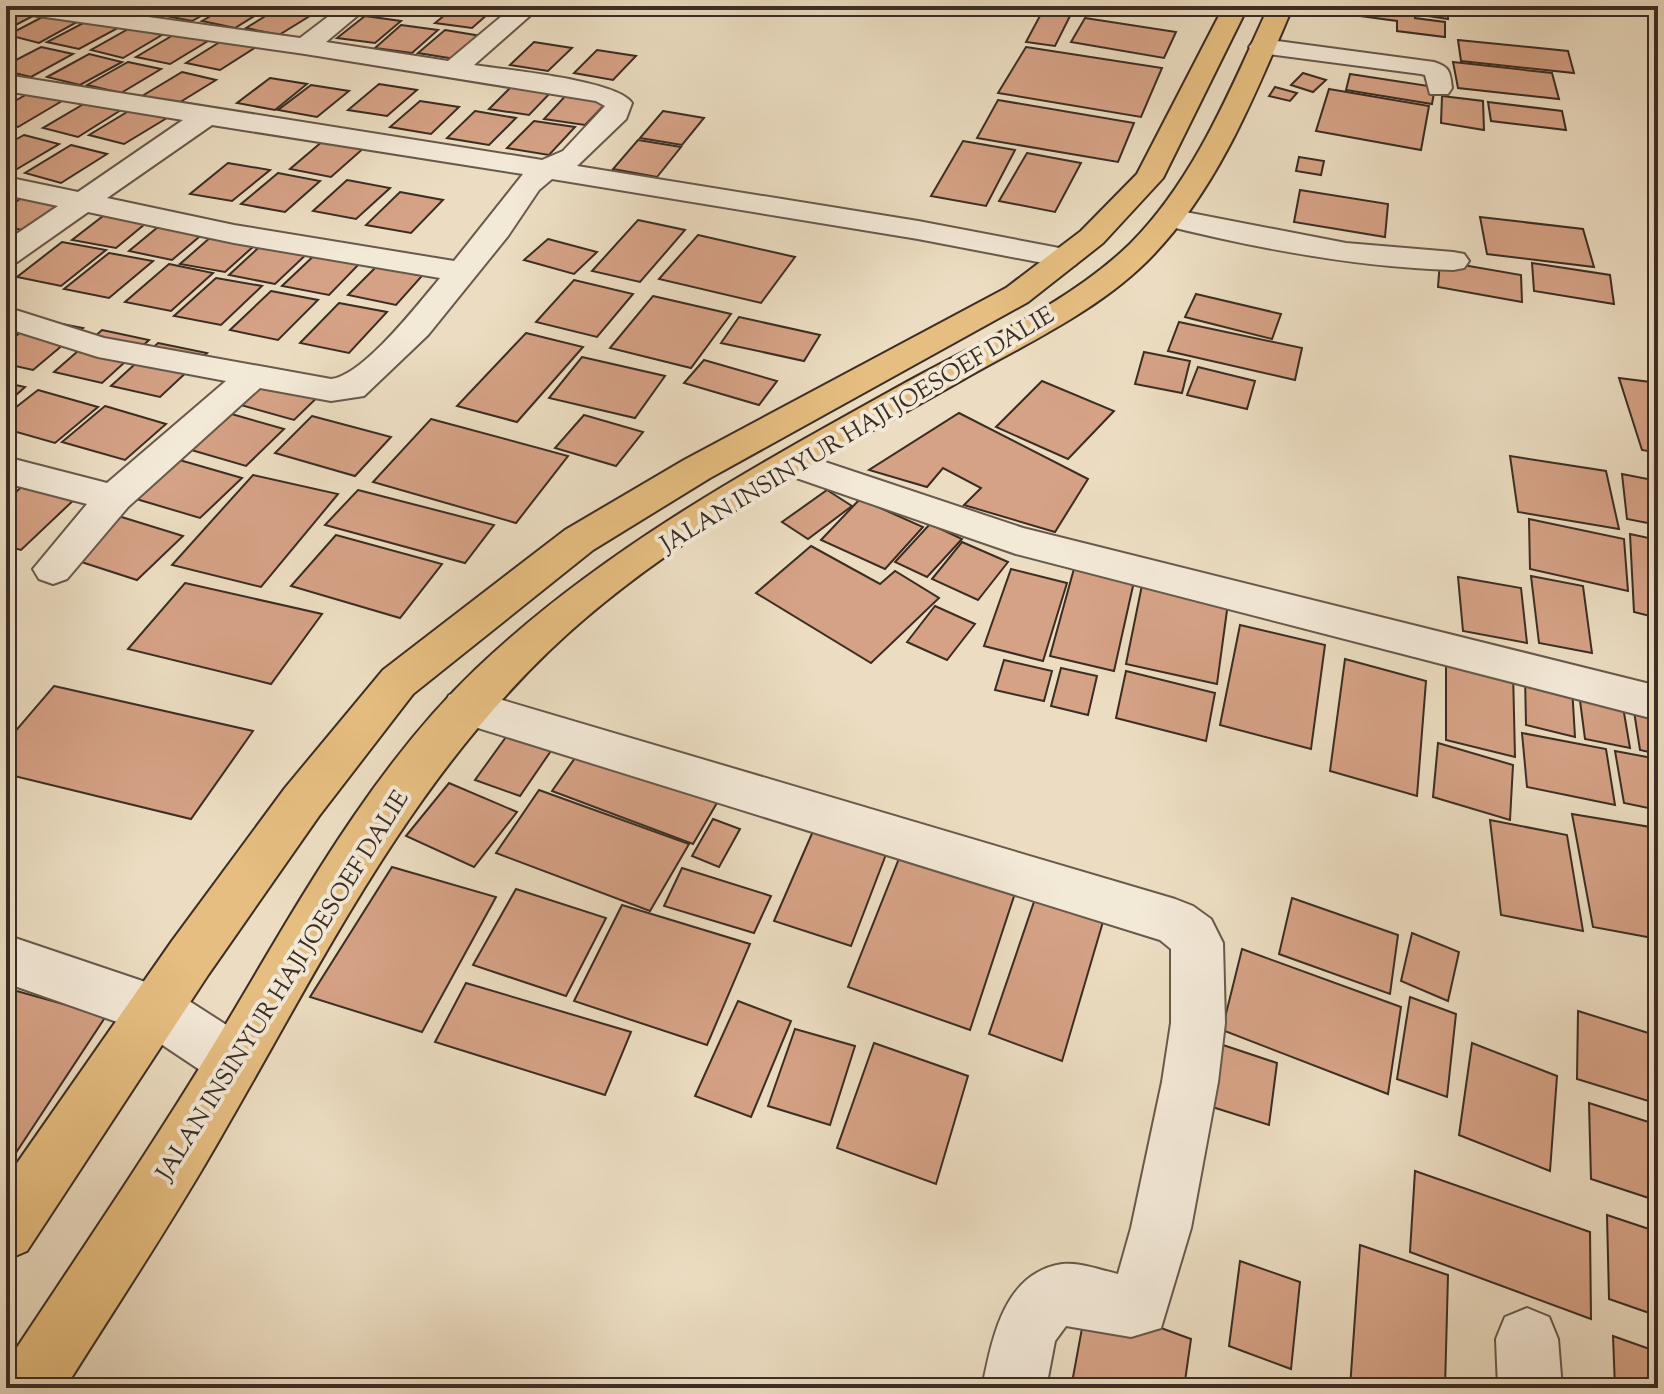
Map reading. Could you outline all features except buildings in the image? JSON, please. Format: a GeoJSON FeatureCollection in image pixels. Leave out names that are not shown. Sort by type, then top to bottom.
{"type":"FeatureCollection","features":[{"type":"Feature","properties":{"kind":"main road","name":"JALAN INSINYUR HAJI JOESOEF DALIE"},"geometry":{"type":"LineString","coordinates":[[6,1230],[190,958],[302,802],[398,682],[579,540],[697,469],[1017,295],[1092,237],[1149,178],[1176,130],[1236,6]]}},
{"type":"Feature","properties":{"kind":"main road","name":"JALAN INSINYUR HAJI JOESOEF DALIE"},"geometry":{"type":"LineString","coordinates":[[28,1388],[234,1061],[365,843],[465,707],[539,635],[610,579],[722,503],[1053,314],[1108,278],[1140,252],[1170,218],[1208,160],[1281,6]]}},
{"type":"Feature","properties":{"kind":"street"},"geometry":{"type":"LineString","coordinates":[[6,317],[98,347],[331,390],[352,388],[416,328],[497,230],[529,184],[546,169],[573,157],[616,113],[619,103],[603,94],[305,46],[17,6]]}},
{"type":"Feature","properties":{"kind":"street"},"geometry":{"type":"LineString","coordinates":[[305,46],[357,6]]}},
{"type":"Feature","properties":{"kind":"street"},"geometry":{"type":"LineString","coordinates":[[453,70],[529,6]]}},
{"type":"Feature","properties":{"kind":"street"},"geometry":{"type":"LineString","coordinates":[[1262,47],[1425,67],[1437,71],[1439,88]]}},
{"type":"Feature","properties":{"kind":"street"},"geometry":{"type":"LineString","coordinates":[[6,83],[206,117],[582,173],[974,239],[1064,258]]}},
{"type":"Feature","properties":{"kind":"street"},"geometry":{"type":"LineString","coordinates":[[6,255],[206,117]]}},
{"type":"Feature","properties":{"kind":"street"},"geometry":{"type":"LineString","coordinates":[[497,230],[582,173]]}},
{"type":"Feature","properties":{"kind":"street"},"geometry":{"type":"LineString","coordinates":[[6,186],[234,234],[462,272]]}},
{"type":"Feature","properties":{"kind":"street"},"geometry":{"type":"LineString","coordinates":[[1170,218],[1335,251],[1453,261]]}},
{"type":"Feature","properties":{"kind":"street"},"geometry":{"type":"LineString","coordinates":[[53,569],[114,498],[254,375]]}},
{"type":"Feature","properties":{"kind":"street"},"geometry":{"type":"LineString","coordinates":[[792,463],[1016,540],[1658,703]]}},
{"type":"Feature","properties":{"kind":"street"},"geometry":{"type":"LineString","coordinates":[[6,470],[114,498]]}},
{"type":"Feature","properties":{"kind":"street"},"geometry":{"type":"LineString","coordinates":[[465,707],[1175,922],[1193,935],[1197,943],[1198,1023],[1190,1082],[1161,1228],[1139,1306],[1124,1307],[1073,1294],[1045,1301],[1031,1317],[1014,1388]]}},
{"type":"Feature","properties":{"kind":"street"},"geometry":{"type":"LineString","coordinates":[[6,959],[156,1010],[234,1061]]}}]}
